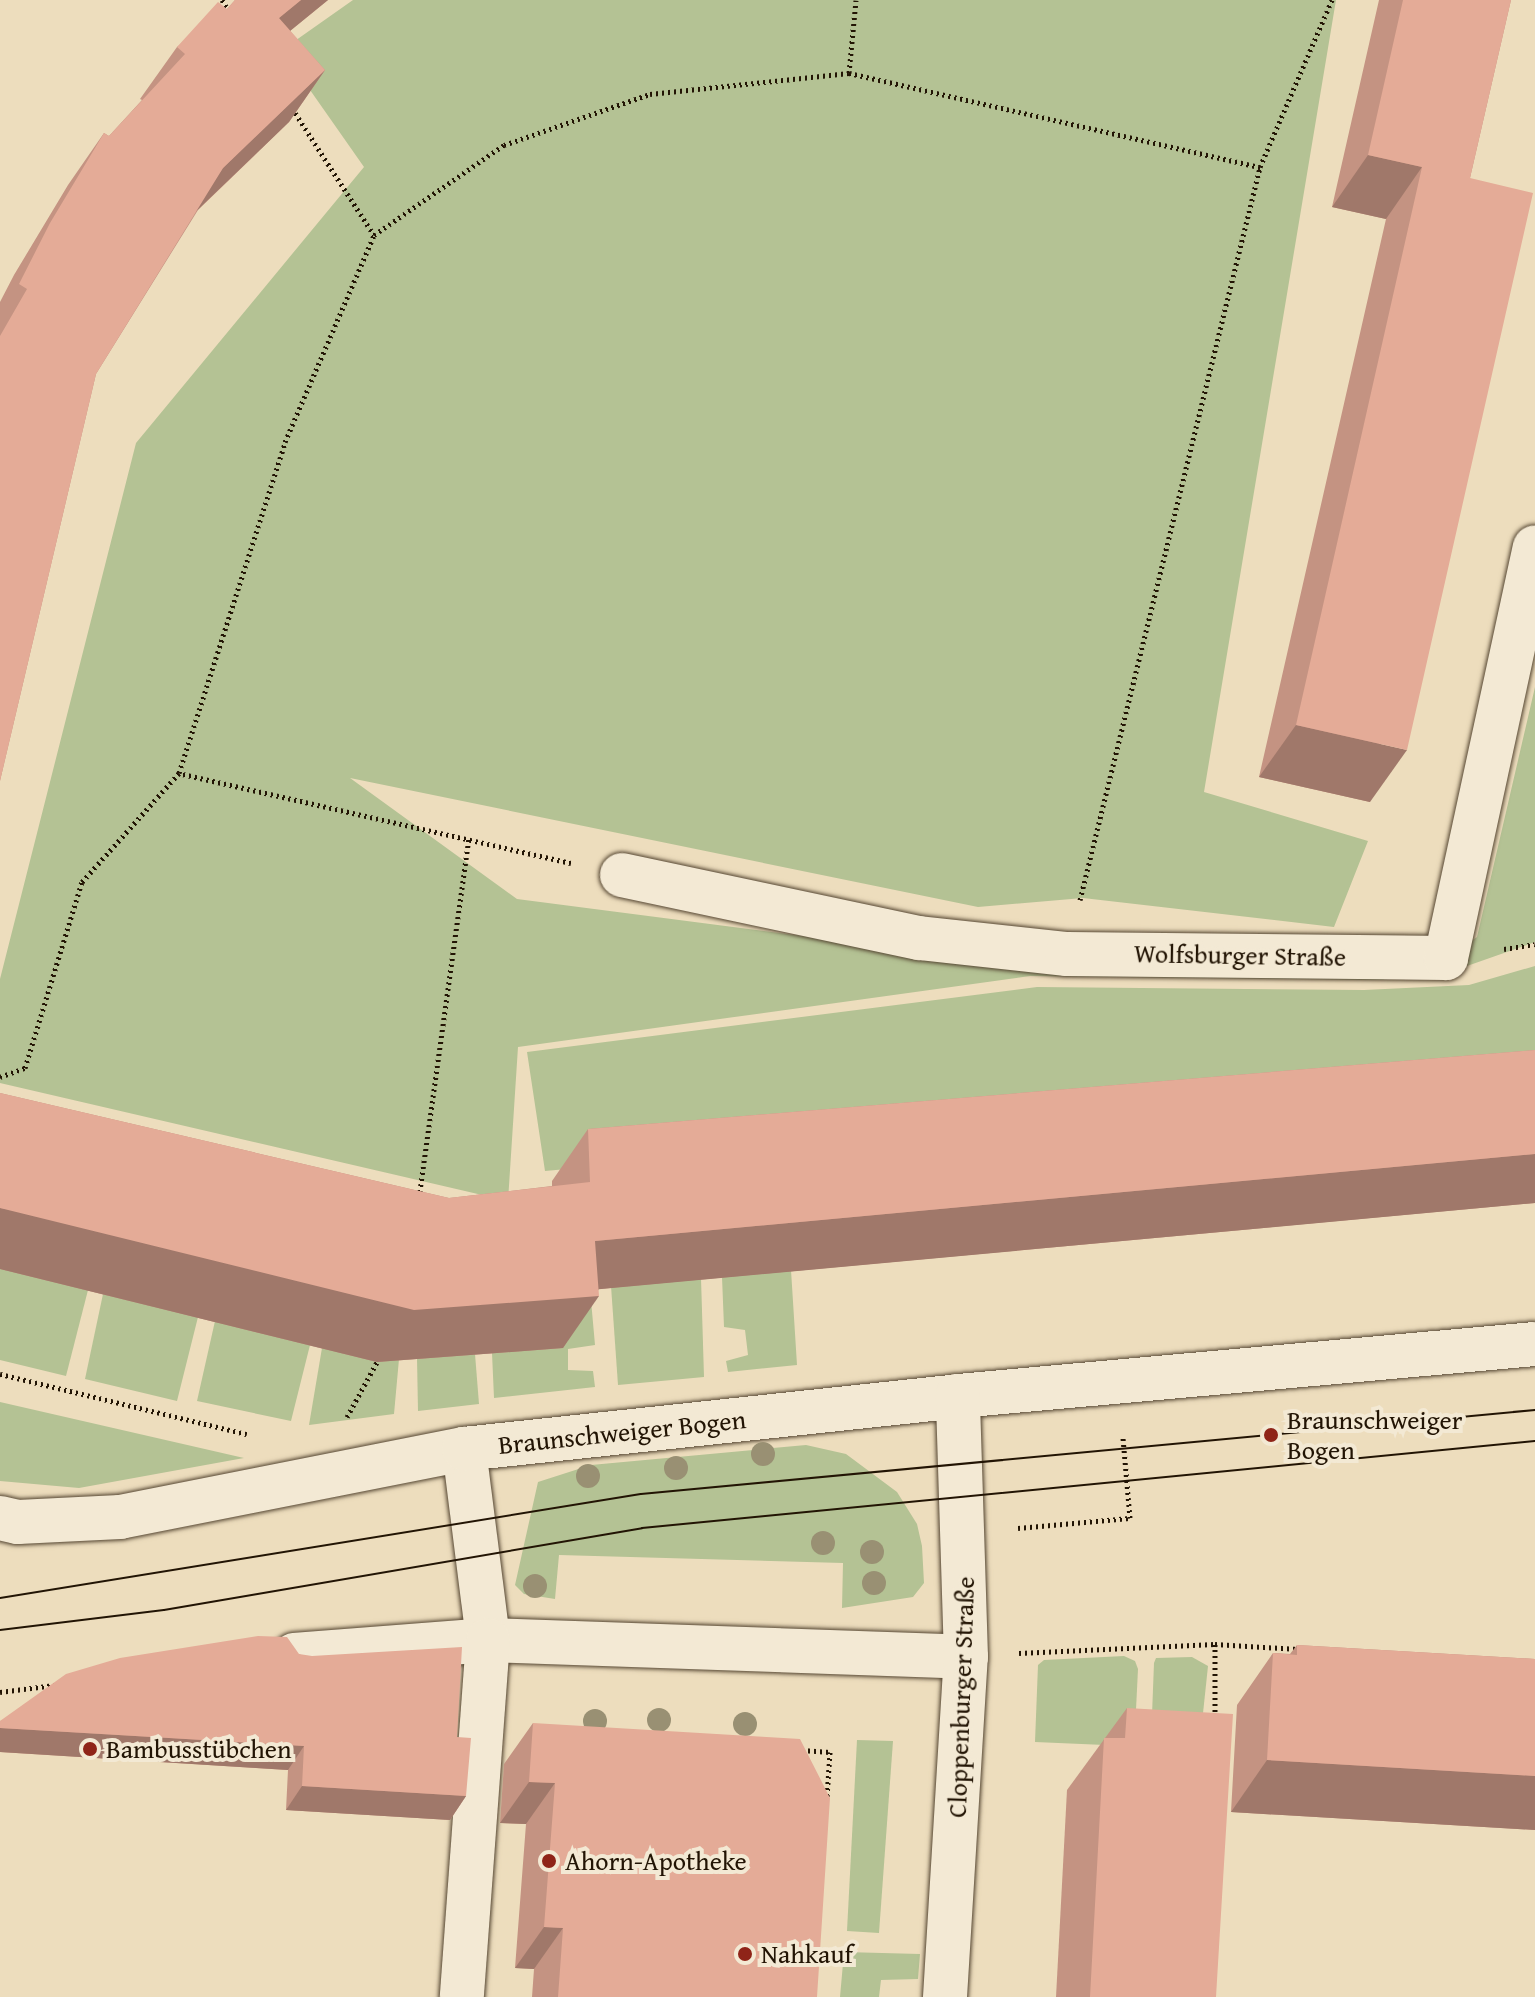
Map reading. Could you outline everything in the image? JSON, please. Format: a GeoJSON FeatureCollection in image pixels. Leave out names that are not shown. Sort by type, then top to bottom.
{"type":"FeatureCollection","features":[{"type":"Feature","properties":{"kind":"street","name":"Wolfsburger Straße"},"geometry":{"type":"LineString","coordinates":[[622,875],[919,938],[1067,954],[1446,958],[1535,548]]}},
{"type":"Feature","properties":{"kind":"street","name":"Braunschweiger Bogen"},"geometry":{"type":"LineString","coordinates":[[0,1518],[18,1522],[120,1517],[464,1449],[958,1396],[1535,1344]]}},
{"type":"Feature","properties":{"kind":"street","name":"Cloppenburger Straße"},"geometry":{"type":"LineString","coordinates":[[945,1997],[966,1657],[965,1533],[958,1396]]}},
{"type":"Feature","properties":{"kind":"street"},"geometry":{"type":"LineString","coordinates":[[462,1997],[488,1640],[464,1449]]}},
{"type":"Feature","properties":{"kind":"street"},"geometry":{"type":"LineString","coordinates":[[294,1655],[488,1640],[966,1657]]}},
{"type":"Feature","properties":{"kind":"path"},"geometry":{"type":"LineString","coordinates":[[222,0],[239,26]]}},
{"type":"Feature","properties":{"kind":"path"},"geometry":{"type":"LineString","coordinates":[[849,73],[856,0]]}},
{"type":"Feature","properties":{"kind":"path"},"geometry":{"type":"LineString","coordinates":[[1067,954],[1260,167],[1332,0]]}},
{"type":"Feature","properties":{"kind":"path"},"geometry":{"type":"LineString","coordinates":[[0,1077],[25,1068],[82,882],[179,773],[285,442],[374,235],[504,145],[650,94],[849,73],[1260,167]]}},
{"type":"Feature","properties":{"kind":"path"},"geometry":{"type":"LineString","coordinates":[[290,104],[374,235]]}},
{"type":"Feature","properties":{"kind":"path"},"geometry":{"type":"LineString","coordinates":[[179,773],[622,875]]}},
{"type":"Feature","properties":{"kind":"path"},"geometry":{"type":"LineString","coordinates":[[419,1204],[469,838]]}},
{"type":"Feature","properties":{"kind":"path"},"geometry":{"type":"LineString","coordinates":[[965,1533],[1130,1518],[1119,1382]]}},
{"type":"Feature","properties":{"kind":"path"},"geometry":{"type":"LineString","coordinates":[[966,1657],[1215,1644],[1306,1649]]}},
{"type":"Feature","properties":{"kind":"path"},"geometry":{"type":"LineString","coordinates":[[1215,1644],[1215,1728]]}},
{"type":"Feature","properties":{"kind":"path"},"geometry":{"type":"LineString","coordinates":[[0,1692],[61,1684]]}},
{"type":"Feature","properties":{"kind":"path"},"geometry":{"type":"LineString","coordinates":[[799,1749],[830,1752],[826,1813]]}},
{"type":"Feature","properties":{"kind":"green space"},"geometry":{"type":"Polygon","coordinates":[[[353,0],[1336,0],[1204,792],[1368,841],[1334,927],[1083,898],[978,907],[350,778],[517,899],[1028,965],[1446,958],[1477,937],[1535,687],[1535,942],[1467,966],[1382,980],[1030,976],[518,1047],[508,1201],[0,1083],[0,979],[136,443],[364,167],[282,50],[353,0]]]}},
{"type":"Feature","properties":{"kind":"green space"},"geometry":{"type":"Polygon","coordinates":[[[1535,966],[1535,1081],[545,1171],[527,1052],[1037,987],[1364,990],[1469,985],[1535,966]]]}},
{"type":"Feature","properties":{"kind":"green space"},"geometry":{"type":"Polygon","coordinates":[[[0,1268],[88,1290],[66,1376],[0,1360],[0,1268]]]}},
{"type":"Feature","properties":{"kind":"green space"},"geometry":{"type":"Polygon","coordinates":[[[791,1270],[797,1365],[728,1372],[726,1361],[748,1355],[745,1330],[724,1327],[722,1277],[791,1270]]]}},
{"type":"Feature","properties":{"kind":"green space"},"geometry":{"type":"Polygon","coordinates":[[[701,1278],[704,1377],[618,1385],[611,1286],[701,1278]]]}},
{"type":"Feature","properties":{"kind":"green space"},"geometry":{"type":"Polygon","coordinates":[[[590,1289],[595,1345],[568,1349],[568,1370],[593,1371],[595,1387],[494,1398],[492,1353],[558,1291],[590,1289]]]}},
{"type":"Feature","properties":{"kind":"green space"},"geometry":{"type":"Polygon","coordinates":[[[103,1294],[198,1317],[177,1401],[85,1379],[103,1294]]]}},
{"type":"Feature","properties":{"kind":"green space"},"geometry":{"type":"Polygon","coordinates":[[[215,1321],[310,1345],[291,1421],[197,1401],[215,1321]]]}},
{"type":"Feature","properties":{"kind":"green space"},"geometry":{"type":"Polygon","coordinates":[[[322,1348],[399,1359],[394,1414],[309,1425],[322,1348]]]}},
{"type":"Feature","properties":{"kind":"green space"},"geometry":{"type":"Polygon","coordinates":[[[475,1354],[479,1404],[418,1411],[417,1358],[475,1354]]]}},
{"type":"Feature","properties":{"kind":"green space"},"geometry":{"type":"Polygon","coordinates":[[[0,1402],[244,1458],[79,1488],[0,1481],[0,1402]]]}},
{"type":"Feature","properties":{"kind":"green space"},"geometry":{"type":"Polygon","coordinates":[[[806,1445],[846,1454],[897,1492],[917,1524],[922,1546],[924,1583],[913,1597],[842,1608],[843,1563],[559,1555],[555,1599],[524,1594],[515,1585],[538,1482],[591,1465],[806,1445]]]}},
{"type":"Feature","properties":{"kind":"green space"},"geometry":{"type":"Polygon","coordinates":[[[1124,1656],[1135,1661],[1138,1669],[1135,1730],[1128,1746],[1035,1742],[1038,1665],[1044,1660],[1124,1656]]]}},
{"type":"Feature","properties":{"kind":"green space"},"geometry":{"type":"Polygon","coordinates":[[[1192,1657],[1208,1666],[1199,1751],[1151,1741],[1156,1658],[1192,1657]]]}},
{"type":"Feature","properties":{"kind":"green space"},"geometry":{"type":"Polygon","coordinates":[[[857,1740],[893,1741],[879,1933],[847,1931],[857,1740]]]}},
{"type":"Feature","properties":{"kind":"green space"},"geometry":{"type":"Polygon","coordinates":[[[844,1952],[920,1954],[918,1979],[881,1980],[879,1997],[840,1997],[844,1952]]]}},
{"type":"Feature","properties":{"kind":"building"},"geometry":{"type":"Polygon","coordinates":[[[235,0],[301,0],[279,18],[325,70],[223,168],[96,374],[0,781],[0,336],[27,289],[19,284],[50,223],[104,133],[109,136],[185,54],[177,47],[218,2],[227,9],[235,0]]]}},
{"type":"Feature","properties":{"kind":"building"},"geometry":{"type":"Polygon","coordinates":[[[1403,0],[1511,0],[1470,178],[1533,193],[1407,750],[1296,725],[1422,167],[1368,155],[1403,0]]]}},
{"type":"Feature","properties":{"kind":"building"},"geometry":{"type":"Polygon","coordinates":[[[1535,1050],[1535,1154],[595,1241],[599,1296],[414,1310],[0,1208],[0,1093],[449,1198],[590,1182],[588,1129],[1535,1050]]]}},
{"type":"Feature","properties":{"kind":"building"},"geometry":{"type":"Polygon","coordinates":[[[258,1636],[287,1637],[299,1654],[312,1656],[462,1647],[457,1737],[471,1738],[466,1796],[302,1786],[304,1746],[0,1728],[0,1721],[66,1674],[120,1658],[258,1636]]]}},
{"type":"Feature","properties":{"kind":"building"},"geometry":{"type":"Polygon","coordinates":[[[1297,1645],[1535,1659],[1535,1776],[1267,1760],[1273,1653],[1297,1655],[1297,1645]]]}},
{"type":"Feature","properties":{"kind":"building"},"geometry":{"type":"Polygon","coordinates":[[[1127,1708],[1233,1714],[1216,1997],[1090,1997],[1104,1738],[1125,1738],[1127,1708]]]}},
{"type":"Feature","properties":{"kind":"building"},"geometry":{"type":"Polygon","coordinates":[[[533,1723],[800,1739],[830,1798],[817,1997],[558,1997],[563,1928],[544,1927],[555,1783],[529,1782],[533,1723]]]}},
{"type":"Feature","properties":{"kind":"tram line"},"geometry":{"type":"LineString","coordinates":[[0,1598],[641,1494],[1535,1410]]}},
{"type":"Feature","properties":{"kind":"tram line"},"geometry":{"type":"LineString","coordinates":[[0,1630],[164,1610],[642,1528],[1535,1441]]}},
{"type":"Feature","properties":{"kind":"place","name":"Braunschweiger Bogen"},"geometry":{"type":"Point","coordinates":[1271,1435]}},
{"type":"Feature","properties":{"kind":"place","name":"Bambusstübchen"},"geometry":{"type":"Point","coordinates":[90,1749]}},
{"type":"Feature","properties":{"kind":"place","name":"Ahorn-Apotheke"},"geometry":{"type":"Point","coordinates":[549,1861]}},
{"type":"Feature","properties":{"kind":"place","name":"Nahkauf"},"geometry":{"type":"Point","coordinates":[745,1954]}}]}
